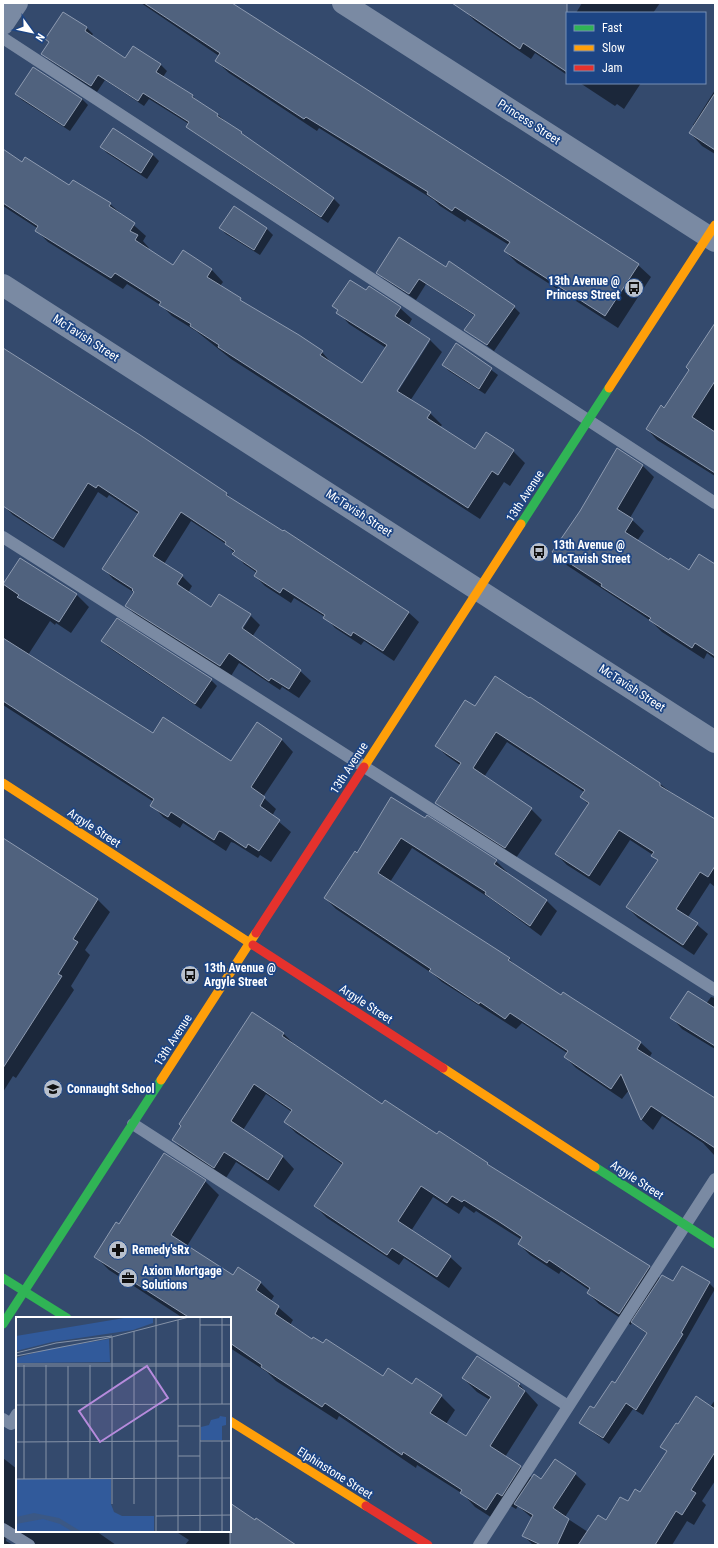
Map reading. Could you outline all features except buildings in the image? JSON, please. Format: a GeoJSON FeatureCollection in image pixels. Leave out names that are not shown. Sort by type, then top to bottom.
{"type":"FeatureCollection","features":[{"type":"Feature","properties":{"kind":"street"},"geometry":{"type":"LineString","coordinates":[[3,24],[17,3]]}},
{"type":"Feature","properties":{"kind":"street","name":"Princess Street"},"geometry":{"type":"LineString","coordinates":[[343,3],[712,234]]}},
{"type":"Feature","properties":{"kind":"street","name":"13th Avenue"},"geometry":{"type":"LineString","coordinates":[[3,1324],[588,421],[712,234]]}},
{"type":"Feature","properties":{"kind":"street","name":"McTavish Street"},"geometry":{"type":"LineString","coordinates":[[3,285],[479,589],[715,742]]}},
{"type":"Feature","properties":{"kind":"street","name":"Argyle Street"},"geometry":{"type":"LineString","coordinates":[[3,783],[715,1244]]}},
{"type":"Feature","properties":{"kind":"street"},"geometry":{"type":"LineString","coordinates":[[3,1278],[65,1317]]}},
{"type":"Feature","properties":{"kind":"street","name":"Elphinstone Street"},"geometry":{"type":"LineString","coordinates":[[231,1421],[428,1545]]}},
{"type":"Feature","properties":{"kind":"lane"},"geometry":{"type":"LineString","coordinates":[[3,38],[715,503]]}},
{"type":"Feature","properties":{"kind":"lane"},"geometry":{"type":"LineString","coordinates":[[3,537],[715,990]]}},
{"type":"Feature","properties":{"kind":"lane"},"geometry":{"type":"LineString","coordinates":[[132,1124],[568,1406]]}},
{"type":"Feature","properties":{"kind":"lane"},"geometry":{"type":"LineString","coordinates":[[479,1545],[715,1178]]}},
{"type":"Feature","properties":{"kind":"lane"},"geometry":{"type":"LineString","coordinates":[[3,1419],[11,1424],[16,1416]]}},
{"type":"Feature","properties":{"kind":"lane"},"geometry":{"type":"LineString","coordinates":[[3,1529],[28,1545]]}},
{"type":"Feature","properties":{"kind":"traffic: fast"},"geometry":{"type":"LineString","coordinates":[[521,524],[609,388]]}},
{"type":"Feature","properties":{"kind":"traffic: fast"},"geometry":{"type":"LineString","coordinates":[[3,1324],[161,1080]]}},
{"type":"Feature","properties":{"kind":"traffic: fast"},"geometry":{"type":"LineString","coordinates":[[595,1167],[715,1244]]}},
{"type":"Feature","properties":{"kind":"traffic: fast"},"geometry":{"type":"LineString","coordinates":[[3,1278],[65,1317]]}},
{"type":"Feature","properties":{"kind":"traffic: slow"},"geometry":{"type":"LineString","coordinates":[[609,388],[715,225]]}},
{"type":"Feature","properties":{"kind":"traffic: slow"},"geometry":{"type":"LineString","coordinates":[[364,767],[521,524]]}},
{"type":"Feature","properties":{"kind":"traffic: slow"},"geometry":{"type":"LineString","coordinates":[[3,783],[253,945]]}},
{"type":"Feature","properties":{"kind":"traffic: slow"},"geometry":{"type":"LineString","coordinates":[[161,1080],[256,933]]}},
{"type":"Feature","properties":{"kind":"traffic: slow"},"geometry":{"type":"LineString","coordinates":[[443,1068],[595,1167]]}},
{"type":"Feature","properties":{"kind":"traffic: slow"},"geometry":{"type":"LineString","coordinates":[[231,1422],[366,1506]]}},
{"type":"Feature","properties":{"kind":"traffic: jam"},"geometry":{"type":"LineString","coordinates":[[256,933],[364,767]]}},
{"type":"Feature","properties":{"kind":"traffic: jam"},"geometry":{"type":"LineString","coordinates":[[253,945],[443,1068]]}},
{"type":"Feature","properties":{"kind":"traffic: jam"},"geometry":{"type":"LineString","coordinates":[[366,1506],[428,1545]]}},
{"type":"Feature","properties":{"kind":"place","name":"13th Avenue @ Princess Street"},"geometry":{"type":"Point","coordinates":[634,288]}},
{"type":"Feature","properties":{"kind":"place","name":"13th Avenue @ McTavish Street"},"geometry":{"type":"Point","coordinates":[539,552]}},
{"type":"Feature","properties":{"kind":"place","name":"13th Avenue @ Argyle Street"},"geometry":{"type":"Point","coordinates":[190,975]}},
{"type":"Feature","properties":{"kind":"place","name":"Connaught School"},"geometry":{"type":"Point","coordinates":[53,1089]}},
{"type":"Feature","properties":{"kind":"place","name":"Remedy'sRx"},"geometry":{"type":"Point","coordinates":[118,1250]}},
{"type":"Feature","properties":{"kind":"place","name":"Axiom Mortgage Solutions"},"geometry":{"type":"Point","coordinates":[128,1278]}}]}
